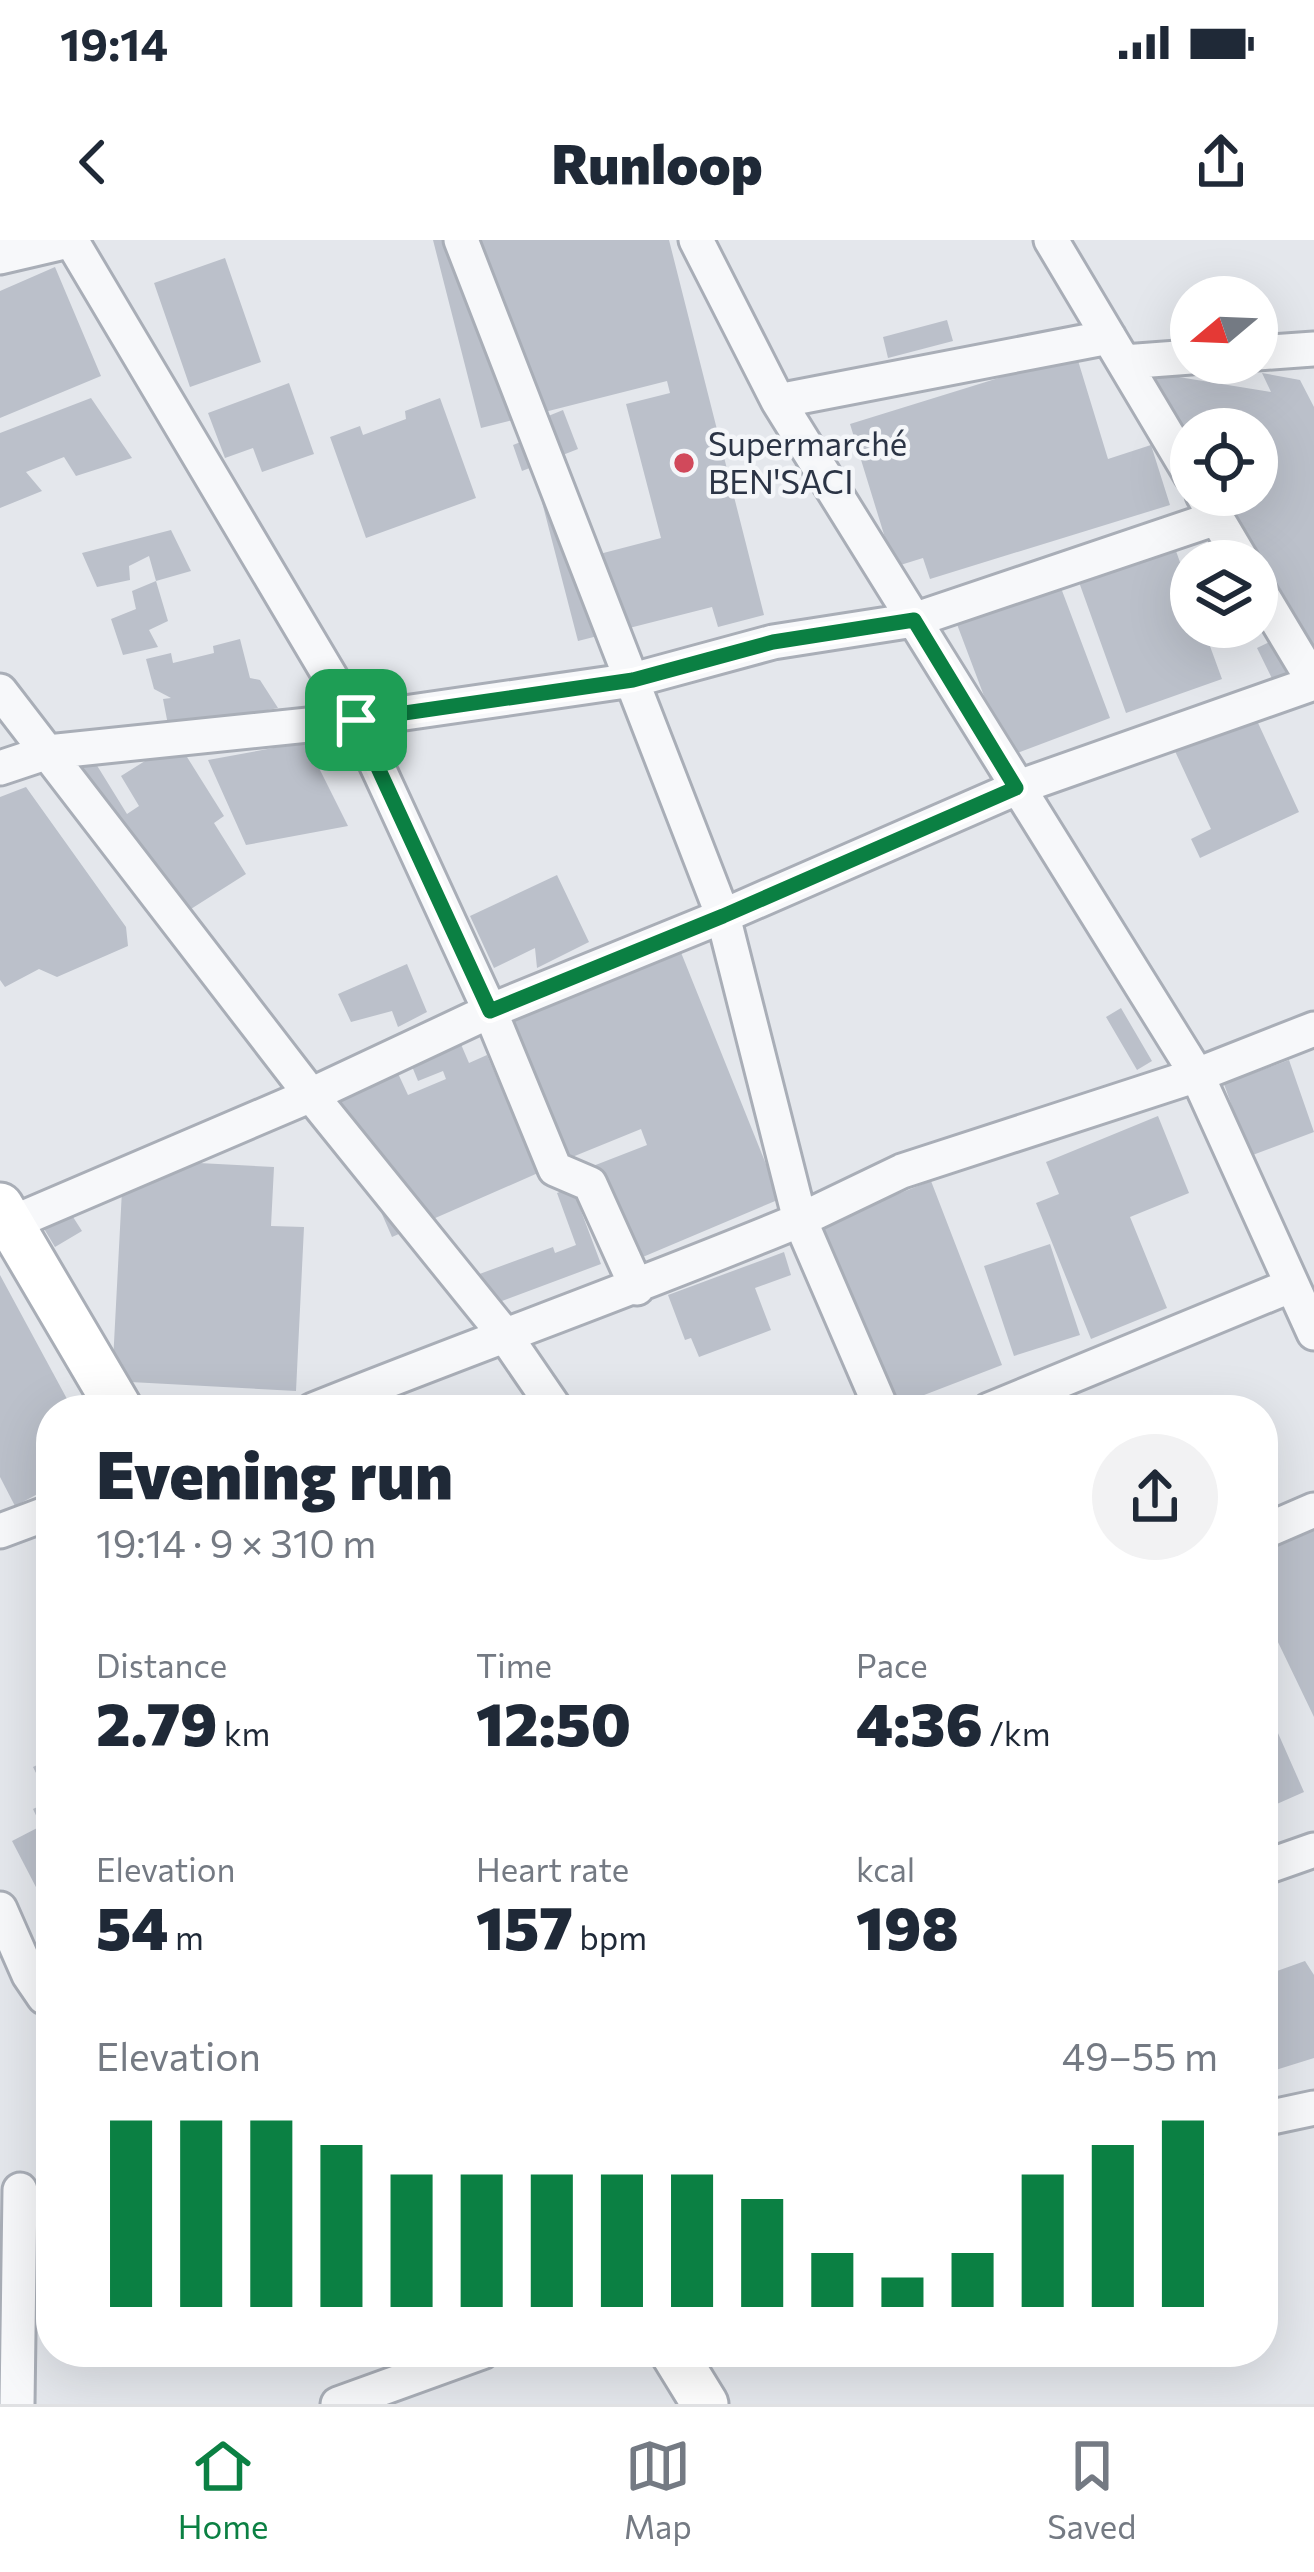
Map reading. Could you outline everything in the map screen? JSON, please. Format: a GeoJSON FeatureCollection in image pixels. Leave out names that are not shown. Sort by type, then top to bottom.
{"type":"FeatureCollection","features":[{"type":"Feature","properties":{"kind":"street"},"geometry":{"type":"LineString","coordinates":[[0,257],[72,240],[356,720],[490,1011],[555,1169],[590,1184],[637,1288]]}},
{"type":"Feature","properties":{"kind":"street"},"geometry":{"type":"LineString","coordinates":[[461,240],[723,916],[800,1220],[876,1395]]}},
{"type":"Feature","properties":{"kind":"street"},"geometry":{"type":"LineString","coordinates":[[696,240],[778,401],[1197,1075],[1314,1333]]}},
{"type":"Feature","properties":{"kind":"street"},"geometry":{"type":"LineString","coordinates":[[1051,240],[1170,440]]}},
{"type":"Feature","properties":{"kind":"street"},"geometry":{"type":"LineString","coordinates":[[778,401],[1116,349],[1170,355]]}},
{"type":"Feature","properties":{"kind":"street"},"geometry":{"type":"LineString","coordinates":[[1278,351],[1314,349]]}},
{"type":"Feature","properties":{"kind":"street"},"geometry":{"type":"LineString","coordinates":[[0,768],[48,752],[356,720],[633,680],[773,642],[914,620],[1183,516]]}},
{"type":"Feature","properties":{"kind":"street"},"geometry":{"type":"LineString","coordinates":[[111,1395],[3,1219],[311,1095],[490,1011],[1016,788],[1314,682],[1304,646],[1278,613]]}},
{"type":"Feature","properties":{"kind":"street"},"geometry":{"type":"LineString","coordinates":[[0,691],[311,1095],[504,1334],[546,1395]]}},
{"type":"Feature","properties":{"kind":"street"},"geometry":{"type":"LineString","coordinates":[[351,1395],[637,1288],[800,1220],[902,1171],[1197,1075],[1314,1029]]}},
{"type":"Feature","properties":{"kind":"street"},"geometry":{"type":"LineString","coordinates":[[1025,1395],[1292,1285]]}},
{"type":"Feature","properties":{"kind":"street"},"geometry":{"type":"LineString","coordinates":[[1278,1526],[1314,1510]]}},
{"type":"Feature","properties":{"kind":"street"},"geometry":{"type":"LineString","coordinates":[[0,1531],[36,1518]]}},
{"type":"Feature","properties":{"kind":"street"},"geometry":{"type":"LineString","coordinates":[[1278,1863],[1314,1850]]}},
{"type":"Feature","properties":{"kind":"street"},"geometry":{"type":"LineString","coordinates":[[0,1909],[36,1985]]}},
{"type":"Feature","properties":{"kind":"street"},"geometry":{"type":"LineString","coordinates":[[1278,2116],[1314,2108]]}},
{"type":"Feature","properties":{"kind":"street"},"geometry":{"type":"LineString","coordinates":[[12,2401],[24,2190]]}},
{"type":"Feature","properties":{"kind":"street"},"geometry":{"type":"LineString","coordinates":[[338,2404],[440,2367]]}},
{"type":"Feature","properties":{"kind":"street"},"geometry":{"type":"LineString","coordinates":[[682,2367],[705,2404]]}},
{"type":"Feature","properties":{"kind":"building","name":"Supermarché BEN'SACI"},"geometry":{"type":"Polygon","coordinates":[[[433,240],[669,240],[764,615],[718,627],[712,607],[578,641],[542,502],[557,498],[588,557],[661,538],[626,404],[670,393],[667,381],[481,428],[433,240]]]}},
{"type":"Feature","properties":{"kind":"building"},"geometry":{"type":"Polygon","coordinates":[[[225,258],[261,362],[190,387],[154,283],[225,258]]]}},
{"type":"Feature","properties":{"kind":"building"},"geometry":{"type":"Polygon","coordinates":[[[55,267],[101,376],[0,418],[0,291],[55,267]]]}},
{"type":"Feature","properties":{"kind":"building"},"geometry":{"type":"Polygon","coordinates":[[[947,320],[953,341],[888,358],[883,337],[947,320]]]}},
{"type":"Feature","properties":{"kind":"building"},"geometry":{"type":"Polygon","coordinates":[[[1076,354],[1108,459],[1151,445],[1170,505],[930,579],[923,558],[894,567],[850,424],[1076,354]]]}},
{"type":"Feature","properties":{"kind":"building"},"geometry":{"type":"Polygon","coordinates":[[[1123,368],[1170,376],[1170,384],[1222,384],[1271,392],[1267,384],[1278,384],[1278,376],[1300,380],[1314,407],[1314,701],[1308,689],[1283,701],[1257,648],[1278,648],[1278,638],[1300,627],[1278,623],[1278,540],[1209,540],[1197,516],[1278,516],[1278,408],[1170,408],[1170,462],[1123,368]]]}},
{"type":"Feature","properties":{"kind":"building"},"geometry":{"type":"Polygon","coordinates":[[[289,383],[314,454],[262,472],[253,448],[225,458],[208,413],[289,383]]]}},
{"type":"Feature","properties":{"kind":"building"},"geometry":{"type":"Polygon","coordinates":[[[91,398],[132,458],[76,476],[64,457],[26,472],[42,491],[0,508],[0,433],[91,398]]]}},
{"type":"Feature","properties":{"kind":"building"},"geometry":{"type":"Polygon","coordinates":[[[440,398],[476,498],[366,538],[330,437],[360,426],[363,435],[406,419],[405,411],[440,398]]]}},
{"type":"Feature","properties":{"kind":"building"},"geometry":{"type":"Polygon","coordinates":[[[563,410],[578,449],[522,471],[513,445],[536,436],[531,423],[563,410]]]}},
{"type":"Feature","properties":{"kind":"building"},"geometry":{"type":"Polygon","coordinates":[[[171,530],[191,571],[156,581],[149,556],[129,566],[130,580],[97,587],[82,553],[171,530]]]}},
{"type":"Feature","properties":{"kind":"building"},"geometry":{"type":"Polygon","coordinates":[[[1171,537],[1170,648],[1211,648],[1222,679],[1126,713],[1075,571],[1171,537]]]}},
{"type":"Feature","properties":{"kind":"building"},"geometry":{"type":"Polygon","coordinates":[[[1058,580],[1110,718],[1007,757],[955,619],[1058,580]]]}},
{"type":"Feature","properties":{"kind":"building"},"geometry":{"type":"Polygon","coordinates":[[[156,581],[168,621],[149,630],[158,647],[123,655],[111,619],[136,609],[132,591],[156,581]]]}},
{"type":"Feature","properties":{"kind":"building"},"geometry":{"type":"Polygon","coordinates":[[[240,639],[250,678],[260,680],[278,708],[169,730],[163,699],[171,698],[154,689],[146,659],[171,653],[173,663],[214,653],[213,646],[240,639]]]}},
{"type":"Feature","properties":{"kind":"building"},"geometry":{"type":"Polygon","coordinates":[[[1247,699],[1299,812],[1200,858],[1191,839],[1211,829],[1168,736],[1247,699]]]}},
{"type":"Feature","properties":{"kind":"building"},"geometry":{"type":"Polygon","coordinates":[[[177,741],[224,816],[214,823],[246,874],[161,928],[95,829],[87,834],[55,782],[93,759],[127,814],[139,806],[121,776],[177,741]]]}},
{"type":"Feature","properties":{"kind":"building"},"geometry":{"type":"Polygon","coordinates":[[[306,742],[348,826],[246,845],[208,760],[306,742]]]}},
{"type":"Feature","properties":{"kind":"building"},"geometry":{"type":"Polygon","coordinates":[[[26,787],[126,927],[128,946],[57,977],[39,969],[5,987],[0,980],[0,797],[26,787]]]}},
{"type":"Feature","properties":{"kind":"building"},"geometry":{"type":"Polygon","coordinates":[[[557,875],[589,942],[537,968],[535,948],[494,968],[470,916],[557,875]]]}},
{"type":"Feature","properties":{"kind":"building"},"geometry":{"type":"Polygon","coordinates":[[[678,945],[780,1199],[631,1262],[593,1166],[647,1145],[641,1129],[560,1162],[499,1010],[678,945]]]}},
{"type":"Feature","properties":{"kind":"building"},"geometry":{"type":"Polygon","coordinates":[[[407,964],[427,1012],[398,1027],[392,1011],[351,1022],[338,994],[407,964]]]}},
{"type":"Feature","properties":{"kind":"building"},"geometry":{"type":"Polygon","coordinates":[[[1121,1008],[1152,1061],[1137,1070],[1106,1017],[1121,1008]]]}},
{"type":"Feature","properties":{"kind":"building"},"geometry":{"type":"Polygon","coordinates":[[[460,1042],[469,1063],[487,1055],[538,1173],[392,1237],[330,1095],[395,1067],[408,1095],[446,1079],[443,1071],[418,1081],[407,1054],[460,1042]]]}},
{"type":"Feature","properties":{"kind":"building"},"geometry":{"type":"Polygon","coordinates":[[[1289,1060],[1314,1132],[1250,1156],[1224,1084],[1289,1060]]]}},
{"type":"Feature","properties":{"kind":"building"},"geometry":{"type":"Polygon","coordinates":[[[1158,1116],[1189,1193],[1130,1217],[1167,1308],[1091,1339],[1036,1203],[1059,1194],[1046,1162],[1158,1116]]]}},
{"type":"Feature","properties":{"kind":"building"},"geometry":{"type":"Polygon","coordinates":[[[180,1162],[274,1167],[271,1226],[304,1227],[296,1391],[112,1381],[122,1190],[180,1162]]]}},
{"type":"Feature","properties":{"kind":"building"},"geometry":{"type":"Polygon","coordinates":[[[931,1181],[1002,1365],[924,1395],[888,1395],[821,1224],[931,1181]]]}},
{"type":"Feature","properties":{"kind":"building"},"geometry":{"type":"Polygon","coordinates":[[[572,1187],[601,1264],[467,1314],[455,1283],[553,1247],[555,1253],[576,1245],[557,1193],[572,1187]]]}},
{"type":"Feature","properties":{"kind":"building"},"geometry":{"type":"Polygon","coordinates":[[[66,1206],[82,1231],[55,1247],[40,1222],[66,1206]]]}},
{"type":"Feature","properties":{"kind":"building"},"geometry":{"type":"Polygon","coordinates":[[[1050,1244],[1080,1335],[1014,1356],[984,1266],[1050,1244]]]}},
{"type":"Feature","properties":{"kind":"building"},"geometry":{"type":"Polygon","coordinates":[[[784,1252],[791,1275],[755,1288],[771,1330],[699,1357],[691,1338],[685,1340],[668,1295],[784,1252]]]}},
{"type":"Feature","properties":{"kind":"building"},"geometry":{"type":"Polygon","coordinates":[[[0,1275],[65,1395],[36,1395],[36,1495],[15,1506],[0,1477],[0,1275]]]}},
{"type":"Feature","properties":{"kind":"building"},"geometry":{"type":"Polygon","coordinates":[[[1314,1521],[1314,1717],[1278,1642],[1278,1538],[1314,1521]]]}},
{"type":"Feature","properties":{"kind":"building"},"geometry":{"type":"Polygon","coordinates":[[[1278,1733],[1304,1792],[1278,1803],[1278,1733]]]}},
{"type":"Feature","properties":{"kind":"building"},"geometry":{"type":"Polygon","coordinates":[[[36,1829],[36,1887],[12,1841],[36,1829]]]}},
{"type":"Feature","properties":{"kind":"building"},"geometry":{"type":"Polygon","coordinates":[[[1305,1961],[1314,1975],[1314,2058],[1278,2069],[1278,1971],[1305,1961]]]}},
{"type":"Feature","properties":{"kind":"place","name":"Supermarché BEN'SACI"},"geometry":{"type":"Point","coordinates":[684,463]}},
{"type":"Feature","properties":{"kind":"route"},"geometry":{"type":"LineString","coordinates":[[914,620],[1016,788],[490,1011],[356,720],[633,680],[773,642],[914,620]]}}]}
